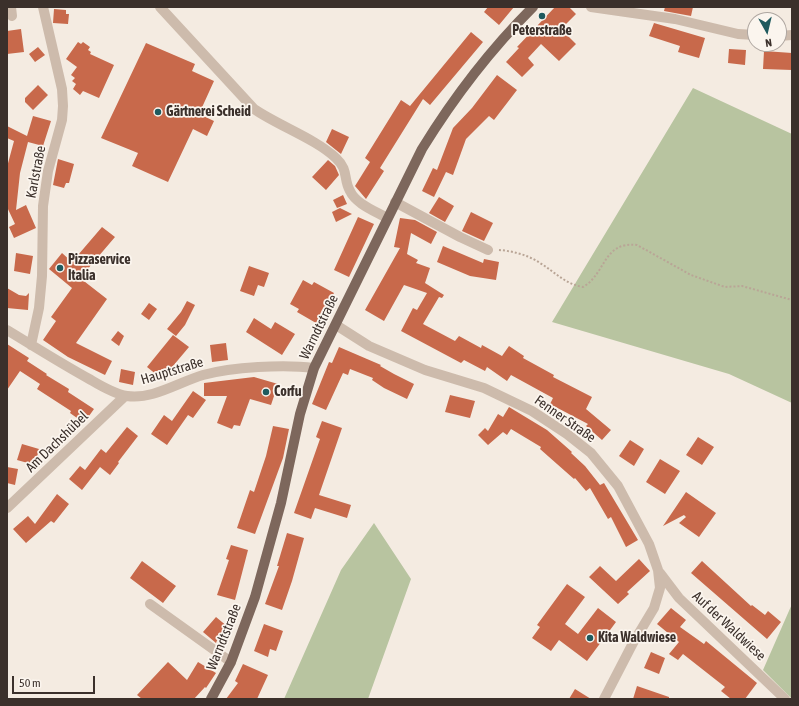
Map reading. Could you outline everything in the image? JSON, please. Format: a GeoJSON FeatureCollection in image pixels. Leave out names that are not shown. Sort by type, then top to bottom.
{"type":"FeatureCollection","features":[{"type":"Feature","properties":{"kind":"main road","name":"Warndtstraße"},"geometry":{"type":"LineString","coordinates":[[211,699],[231,662],[255,597],[282,496],[300,414],[314,368],[422,149],[441,118],[489,53],[533,7]]}},
{"type":"Feature","properties":{"kind":"street","name":"Karlstraße"},"geometry":{"type":"LineString","coordinates":[[31,345],[39,308],[42,276],[43,206],[48,171],[62,120],[63,106],[62,90],[43,7]]}},
{"type":"Feature","properties":{"kind":"street"},"geometry":{"type":"LineString","coordinates":[[160,7],[254,109],[272,121],[326,149],[337,158],[345,168],[350,193],[362,203],[387,218]]}},
{"type":"Feature","properties":{"kind":"street"},"geometry":{"type":"LineString","coordinates":[[591,7],[675,19],[738,34],[747,35]]}},
{"type":"Feature","properties":{"kind":"street"},"geometry":{"type":"LineString","coordinates":[[395,202],[435,224],[488,250]]}},
{"type":"Feature","properties":{"kind":"street","name":"Fenner Straße"},"geometry":{"type":"LineString","coordinates":[[336,325],[369,346],[425,370],[484,388],[532,411],[567,434],[591,453],[618,486],[649,544],[658,570],[660,588],[654,608],[633,642],[604,699]]}},
{"type":"Feature","properties":{"kind":"street","name":"Hauptstraße"},"geometry":{"type":"LineString","coordinates":[[7,330],[102,386],[125,396],[136,397],[203,375],[230,370],[293,365],[314,368]]}},
{"type":"Feature","properties":{"kind":"street","name":"Am Dachshübel"},"geometry":{"type":"LineString","coordinates":[[7,508],[125,396]]}},
{"type":"Feature","properties":{"kind":"street","name":"Auf der Waldwiese"},"geometry":{"type":"LineString","coordinates":[[658,570],[669,587],[679,598],[784,699]]}},
{"type":"Feature","properties":{"kind":"street"},"geometry":{"type":"LineString","coordinates":[[150,604],[231,662]]}},
{"type":"Feature","properties":{"kind":"path"},"geometry":{"type":"LineString","coordinates":[[488,250],[521,254],[541,263],[569,283],[583,288],[596,277],[607,258],[618,246],[626,244],[637,245],[691,275],[725,287],[742,286],[792,300]]}},
{"type":"Feature","properties":{"kind":"green space"},"geometry":{"type":"Polygon","coordinates":[[[693,88],[792,134],[792,403],[729,374],[552,322],[693,88]]]}},
{"type":"Feature","properties":{"kind":"green space"},"geometry":{"type":"Polygon","coordinates":[[[374,523],[411,579],[368,699],[284,699],[341,570],[374,523]]]}},
{"type":"Feature","properties":{"kind":"green space"},"geometry":{"type":"Polygon","coordinates":[[[792,604],[792,699],[763,670],[792,604]]]}},
{"type":"Feature","properties":{"kind":"building"},"geometry":{"type":"Polygon","coordinates":[[[488,7],[514,7],[499,25],[484,12],[488,7]]]}},
{"type":"Feature","properties":{"kind":"building"},"geometry":{"type":"Polygon","coordinates":[[[555,7],[569,7],[576,14],[561,29],[576,44],[559,61],[541,44],[528,58],[534,65],[522,77],[506,62],[519,48],[517,47],[555,7]]]}},
{"type":"Feature","properties":{"kind":"building"},"geometry":{"type":"Polygon","coordinates":[[[665,7],[693,7],[691,16],[664,11],[665,7]]]}},
{"type":"Feature","properties":{"kind":"building"},"geometry":{"type":"Polygon","coordinates":[[[54,9],[66,10],[66,14],[69,14],[68,24],[53,23],[54,9]]]}},
{"type":"Feature","properties":{"kind":"building"},"geometry":{"type":"Polygon","coordinates":[[[654,23],[705,38],[699,58],[678,52],[680,46],[649,36],[654,23]]]}},
{"type":"Feature","properties":{"kind":"building"},"geometry":{"type":"Polygon","coordinates":[[[21,29],[24,52],[7,54],[7,31],[21,29]]]}},
{"type":"Feature","properties":{"kind":"building"},"geometry":{"type":"Polygon","coordinates":[[[471,32],[483,42],[430,105],[423,99],[380,168],[384,171],[366,199],[355,186],[370,162],[365,158],[401,100],[410,106],[471,32]]]}},
{"type":"Feature","properties":{"kind":"building"},"geometry":{"type":"Polygon","coordinates":[[[78,42],[81,44],[83,42],[90,47],[88,50],[91,52],[90,54],[114,65],[99,98],[83,91],[80,95],[73,89],[76,84],[72,81],[75,78],[71,75],[77,67],[66,59],[78,42]]]}},
{"type":"Feature","properties":{"kind":"building"},"geometry":{"type":"Polygon","coordinates":[[[146,43],[195,64],[192,71],[214,81],[199,114],[214,121],[207,136],[193,129],[168,182],[132,166],[138,153],[101,138],[146,43]]]}},
{"type":"Feature","properties":{"kind":"building"},"geometry":{"type":"Polygon","coordinates":[[[38,47],[45,55],[35,62],[29,54],[38,47]]]}},
{"type":"Feature","properties":{"kind":"building"},"geometry":{"type":"Polygon","coordinates":[[[729,49],[746,50],[745,65],[728,63],[729,49]]]}},
{"type":"Feature","properties":{"kind":"building"},"geometry":{"type":"Polygon","coordinates":[[[764,52],[792,53],[792,70],[763,69],[764,52]]]}},
{"type":"Feature","properties":{"kind":"building"},"geometry":{"type":"Polygon","coordinates":[[[497,75],[517,90],[494,120],[489,116],[466,139],[453,175],[446,172],[434,197],[422,191],[433,168],[437,170],[453,128],[472,108],[497,75]]]}},
{"type":"Feature","properties":{"kind":"building"},"geometry":{"type":"Polygon","coordinates":[[[38,85],[48,95],[33,110],[25,102],[25,98],[38,85]]]}},
{"type":"Feature","properties":{"kind":"building"},"geometry":{"type":"Polygon","coordinates":[[[33,116],[51,121],[43,146],[28,142],[20,173],[16,210],[26,205],[36,228],[14,238],[9,227],[15,224],[7,207],[7,167],[14,141],[7,138],[7,126],[27,136],[33,116]]]}},
{"type":"Feature","properties":{"kind":"building"},"geometry":{"type":"Polygon","coordinates":[[[332,129],[349,137],[341,154],[326,142],[332,129]]]}},
{"type":"Feature","properties":{"kind":"building"},"geometry":{"type":"Polygon","coordinates":[[[58,159],[74,164],[69,183],[66,183],[64,188],[53,185],[58,159]]]}},
{"type":"Feature","properties":{"kind":"building"},"geometry":{"type":"Polygon","coordinates":[[[328,160],[335,166],[339,175],[326,190],[312,177],[328,160]]]}},
{"type":"Feature","properties":{"kind":"building"},"geometry":{"type":"Polygon","coordinates":[[[343,195],[347,204],[337,208],[333,200],[343,195]]]}},
{"type":"Feature","properties":{"kind":"building"},"geometry":{"type":"Polygon","coordinates":[[[439,197],[454,206],[445,222],[429,213],[439,197]]]}},
{"type":"Feature","properties":{"kind":"building"},"geometry":{"type":"Polygon","coordinates":[[[340,208],[352,214],[336,222],[332,212],[340,208]]]}},
{"type":"Feature","properties":{"kind":"building"},"geometry":{"type":"Polygon","coordinates":[[[471,212],[493,223],[484,241],[462,231],[471,212]]]}},
{"type":"Feature","properties":{"kind":"building"},"geometry":{"type":"Polygon","coordinates":[[[358,217],[374,224],[349,277],[334,270],[358,217]]]}},
{"type":"Feature","properties":{"kind":"building"},"geometry":{"type":"Polygon","coordinates":[[[400,218],[415,220],[437,232],[431,244],[411,233],[407,254],[418,260],[416,263],[430,268],[425,283],[444,295],[442,298],[439,297],[423,324],[455,341],[459,336],[481,348],[482,345],[502,356],[509,346],[524,356],[523,358],[554,375],[553,377],[592,397],[586,409],[611,430],[602,440],[586,426],[588,424],[550,404],[553,398],[511,375],[507,381],[487,367],[485,371],[464,360],[461,363],[401,331],[413,308],[417,310],[427,293],[404,285],[384,321],[365,310],[400,248],[394,247],[400,218]]]}},
{"type":"Feature","properties":{"kind":"building"},"geometry":{"type":"Polygon","coordinates":[[[102,227],[115,237],[80,278],[107,299],[76,343],[112,361],[105,375],[68,357],[43,340],[56,321],[51,317],[72,288],[49,269],[62,253],[72,262],[102,227]]]}},
{"type":"Feature","properties":{"kind":"building"},"geometry":{"type":"Polygon","coordinates":[[[443,246],[483,263],[484,259],[499,262],[496,280],[470,276],[437,262],[443,246]]]}},
{"type":"Feature","properties":{"kind":"building"},"geometry":{"type":"Polygon","coordinates":[[[16,253],[33,256],[30,274],[14,271],[16,253]]]}},
{"type":"Feature","properties":{"kind":"building"},"geometry":{"type":"Polygon","coordinates":[[[249,266],[269,273],[264,287],[258,285],[254,296],[240,291],[249,266]]]}},
{"type":"Feature","properties":{"kind":"building"},"geometry":{"type":"Polygon","coordinates":[[[303,280],[312,285],[314,282],[334,293],[316,323],[297,312],[299,309],[290,304],[303,280]]]}},
{"type":"Feature","properties":{"kind":"building"},"geometry":{"type":"Polygon","coordinates":[[[7,288],[19,295],[26,296],[29,293],[28,310],[7,308],[7,288]]]}},
{"type":"Feature","properties":{"kind":"building"},"geometry":{"type":"Polygon","coordinates":[[[187,301],[195,305],[185,325],[176,336],[167,329],[181,312],[187,301]]]}},
{"type":"Feature","properties":{"kind":"building"},"geometry":{"type":"Polygon","coordinates":[[[149,303],[157,309],[149,320],[141,314],[149,303]]]}},
{"type":"Feature","properties":{"kind":"building"},"geometry":{"type":"Polygon","coordinates":[[[254,318],[271,329],[275,322],[295,334],[282,355],[246,332],[254,318]]]}},
{"type":"Feature","properties":{"kind":"building"},"geometry":{"type":"Polygon","coordinates":[[[118,331],[124,336],[119,346],[111,340],[118,331]]]}},
{"type":"Feature","properties":{"kind":"building"},"geometry":{"type":"Polygon","coordinates":[[[173,335],[189,347],[162,379],[147,367],[173,335]]]}},
{"type":"Feature","properties":{"kind":"building"},"geometry":{"type":"Polygon","coordinates":[[[226,343],[228,360],[212,362],[210,345],[226,343]]]}},
{"type":"Feature","properties":{"kind":"building"},"geometry":{"type":"Polygon","coordinates":[[[7,344],[29,358],[27,361],[69,389],[68,392],[94,409],[84,423],[70,413],[71,411],[37,389],[40,384],[20,371],[7,390],[7,344]]]}},
{"type":"Feature","properties":{"kind":"building"},"geometry":{"type":"Polygon","coordinates":[[[339,347],[381,365],[380,366],[414,384],[407,399],[384,388],[372,380],[373,378],[350,369],[348,375],[343,373],[326,410],[312,404],[329,362],[332,363],[339,347]]]}},
{"type":"Feature","properties":{"kind":"building"},"geometry":{"type":"Polygon","coordinates":[[[121,369],[135,372],[133,385],[119,382],[121,369]]]}},
{"type":"Feature","properties":{"kind":"building"},"geometry":{"type":"Polygon","coordinates":[[[254,377],[278,384],[271,405],[250,399],[240,426],[234,425],[232,429],[217,423],[227,396],[204,396],[204,383],[254,377]]]}},
{"type":"Feature","properties":{"kind":"building"},"geometry":{"type":"Polygon","coordinates":[[[193,391],[206,400],[193,418],[188,415],[167,445],[151,434],[164,415],[172,421],[193,391]]]}},
{"type":"Feature","properties":{"kind":"building"},"geometry":{"type":"Polygon","coordinates":[[[450,395],[475,401],[470,418],[445,412],[450,395]]]}},
{"type":"Feature","properties":{"kind":"building"},"geometry":{"type":"Polygon","coordinates":[[[509,407],[547,430],[572,452],[571,453],[585,466],[600,485],[604,483],[638,540],[626,547],[611,517],[608,519],[590,488],[586,491],[575,478],[574,479],[540,449],[541,447],[511,429],[507,435],[503,432],[488,445],[478,435],[485,428],[488,431],[498,414],[503,417],[509,407]]]}},
{"type":"Feature","properties":{"kind":"building"},"geometry":{"type":"Polygon","coordinates":[[[322,421],[342,428],[319,495],[351,505],[347,518],[315,508],[311,519],[294,513],[320,439],[316,437],[322,421]]]}},
{"type":"Feature","properties":{"kind":"building"},"geometry":{"type":"Polygon","coordinates":[[[273,426],[289,429],[283,458],[255,534],[237,528],[250,490],[254,492],[266,456],[273,426]]]}},
{"type":"Feature","properties":{"kind":"building"},"geometry":{"type":"Polygon","coordinates":[[[127,427],[138,436],[110,475],[100,467],[82,490],[69,479],[80,466],[85,470],[101,449],[106,453],[127,427]]]}},
{"type":"Feature","properties":{"kind":"building"},"geometry":{"type":"Polygon","coordinates":[[[698,437],[714,447],[702,465],[686,455],[698,437]]]}},
{"type":"Feature","properties":{"kind":"building"},"geometry":{"type":"Polygon","coordinates":[[[630,440],[644,449],[634,466],[619,456],[630,440]]]}},
{"type":"Feature","properties":{"kind":"building"},"geometry":{"type":"Polygon","coordinates":[[[22,444],[39,449],[35,465],[17,460],[22,444]]]}},
{"type":"Feature","properties":{"kind":"building"},"geometry":{"type":"Polygon","coordinates":[[[660,459],[680,471],[665,494],[646,482],[660,459]]]}},
{"type":"Feature","properties":{"kind":"building"},"geometry":{"type":"Polygon","coordinates":[[[7,467],[18,469],[15,485],[7,483],[7,467]]]}},
{"type":"Feature","properties":{"kind":"building"},"geometry":{"type":"Polygon","coordinates":[[[686,492],[716,513],[699,537],[679,523],[686,517],[684,515],[663,526],[686,492]]]}},
{"type":"Feature","properties":{"kind":"building"},"geometry":{"type":"Polygon","coordinates":[[[57,494],[69,504],[54,523],[51,521],[26,543],[13,529],[28,516],[35,524],[57,494]]]}},
{"type":"Feature","properties":{"kind":"building"},"geometry":{"type":"Polygon","coordinates":[[[287,533],[304,538],[282,610],[265,604],[279,566],[277,566],[287,533]]]}},
{"type":"Feature","properties":{"kind":"building"},"geometry":{"type":"Polygon","coordinates":[[[231,545],[248,550],[235,600],[217,595],[229,560],[226,559],[231,545]]]}},
{"type":"Feature","properties":{"kind":"building"},"geometry":{"type":"Polygon","coordinates":[[[639,559],[650,571],[627,592],[629,594],[618,604],[589,577],[600,566],[616,581],[639,559]]]}},
{"type":"Feature","properties":{"kind":"building"},"geometry":{"type":"Polygon","coordinates":[[[142,561],[176,586],[163,603],[130,578],[142,561]]]}},
{"type":"Feature","properties":{"kind":"building"},"geometry":{"type":"Polygon","coordinates":[[[702,561],[751,606],[752,605],[765,615],[768,611],[781,622],[767,639],[691,573],[702,561]]]}},
{"type":"Feature","properties":{"kind":"building"},"geometry":{"type":"Polygon","coordinates":[[[567,584],[585,597],[565,624],[578,634],[598,608],[616,622],[587,661],[559,640],[551,651],[532,638],[540,627],[537,625],[567,584]]]}},
{"type":"Feature","properties":{"kind":"building"},"geometry":{"type":"Polygon","coordinates":[[[671,608],[686,620],[680,627],[704,644],[706,641],[757,683],[745,699],[731,699],[721,691],[725,687],[683,654],[678,660],[669,654],[679,642],[657,624],[671,608]]]}},
{"type":"Feature","properties":{"kind":"building"},"geometry":{"type":"Polygon","coordinates":[[[216,617],[228,627],[218,638],[216,643],[203,632],[216,617]]]}},
{"type":"Feature","properties":{"kind":"building"},"geometry":{"type":"Polygon","coordinates":[[[264,624],[283,631],[276,651],[270,649],[268,657],[254,651],[264,624]]]}},
{"type":"Feature","properties":{"kind":"building"},"geometry":{"type":"Polygon","coordinates":[[[651,652],[665,658],[659,674],[644,668],[651,652]]]}},
{"type":"Feature","properties":{"kind":"building"},"geometry":{"type":"Polygon","coordinates":[[[168,662],[187,680],[198,662],[216,673],[206,688],[205,687],[194,699],[142,699],[137,695],[168,662]]]}},
{"type":"Feature","properties":{"kind":"building"},"geometry":{"type":"Polygon","coordinates":[[[243,664],[268,675],[257,699],[226,699],[238,683],[235,681],[243,664]]]}},
{"type":"Feature","properties":{"kind":"building"},"geometry":{"type":"Polygon","coordinates":[[[637,686],[669,697],[669,699],[633,699],[637,686]]]}},
{"type":"Feature","properties":{"kind":"building"},"geometry":{"type":"Polygon","coordinates":[[[575,689],[591,699],[569,699],[575,689]]]}},
{"type":"Feature","properties":{"kind":"place","name":"Peterstraße"},"geometry":{"type":"Point","coordinates":[542,16]}},
{"type":"Feature","properties":{"kind":"place","name":"Gärtnerei Scheid"},"geometry":{"type":"Point","coordinates":[158,112]}},
{"type":"Feature","properties":{"kind":"place","name":"Pizzaservice Italia"},"geometry":{"type":"Point","coordinates":[60,268]}},
{"type":"Feature","properties":{"kind":"place","name":"Corfu"},"geometry":{"type":"Point","coordinates":[266,392]}},
{"type":"Feature","properties":{"kind":"place","name":"Kita Waldwiese"},"geometry":{"type":"Point","coordinates":[590,638]}}]}
